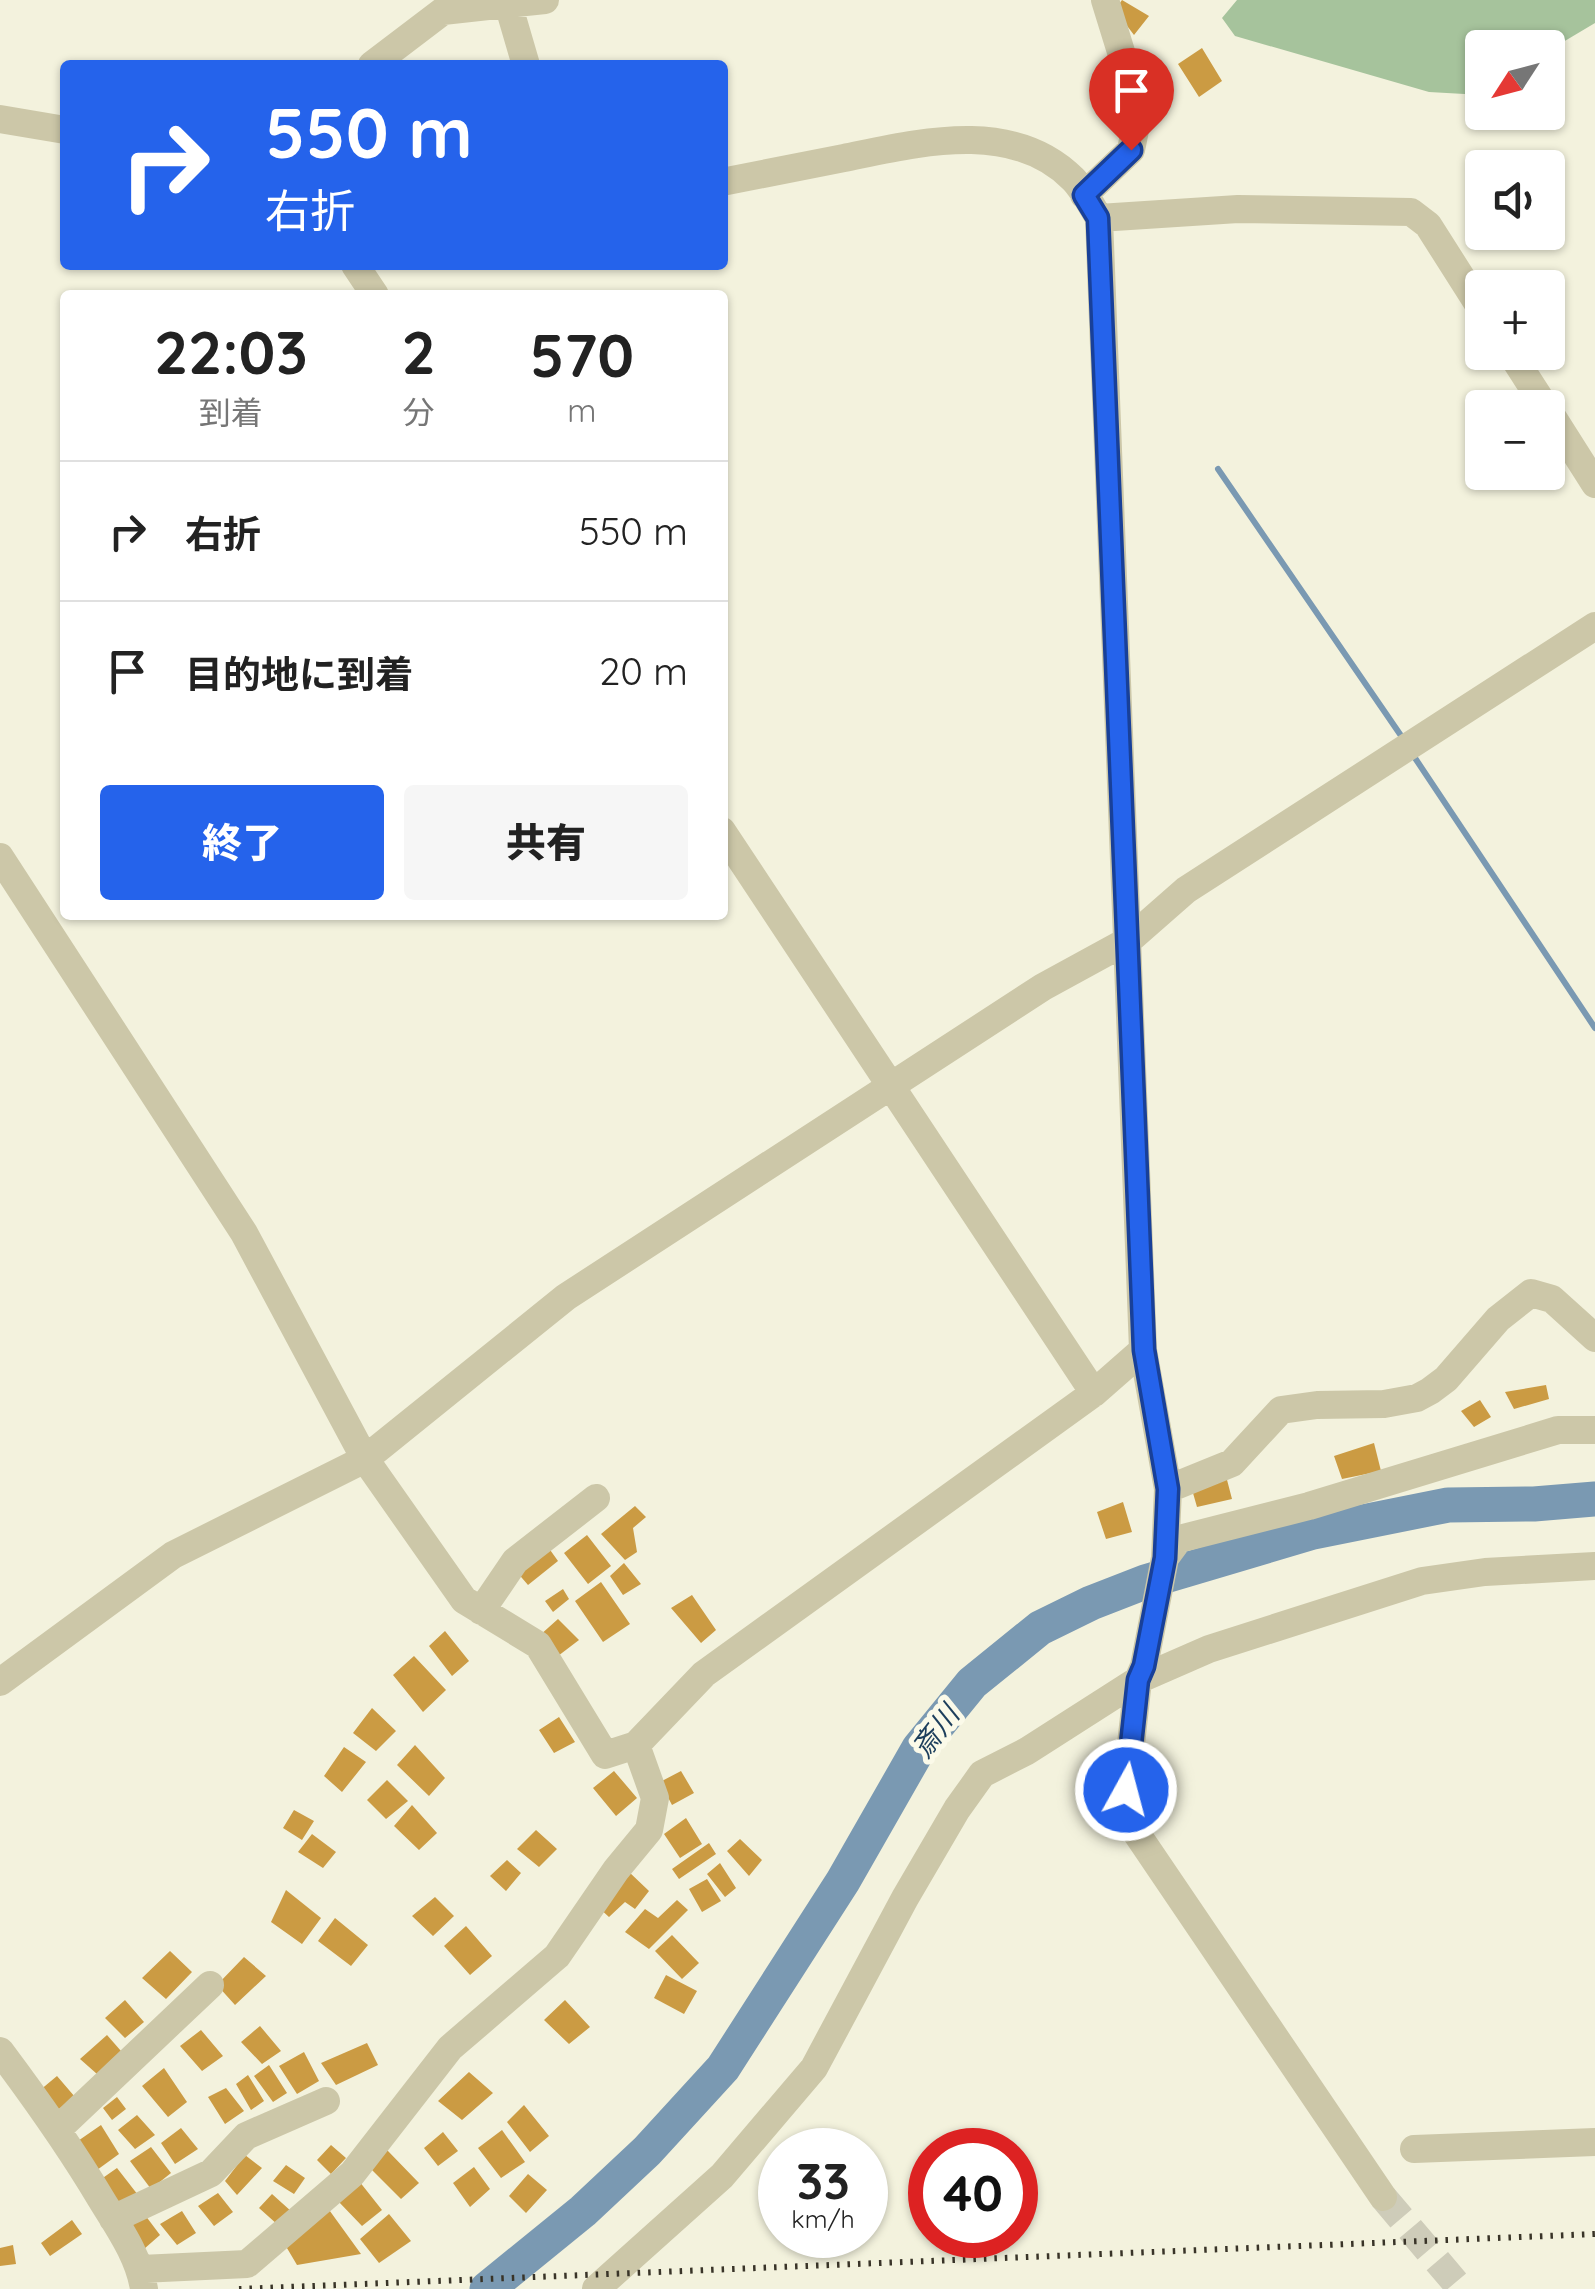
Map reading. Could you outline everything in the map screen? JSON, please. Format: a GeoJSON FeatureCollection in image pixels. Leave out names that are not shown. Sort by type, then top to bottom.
{"type":"FeatureCollection","features":[{"type":"Feature","properties":{"kind":"street"},"geometry":{"type":"LineString","coordinates":[[379,60],[443,11],[546,0]]}},
{"type":"Feature","properties":{"kind":"street"},"geometry":{"type":"LineString","coordinates":[[1091,206],[1131,150],[1139,110],[1105,0]]}},
{"type":"Feature","properties":{"kind":"street"},"geometry":{"type":"LineString","coordinates":[[508,3],[525,60]]}},
{"type":"Feature","properties":{"kind":"street"},"geometry":{"type":"LineString","coordinates":[[0,119],[60,129]]}},
{"type":"Feature","properties":{"kind":"street"},"geometry":{"type":"LineString","coordinates":[[728,181],[934,140],[980,140],[1023,147],[1075,180],[1091,206],[1129,940],[1144,1350],[1168,1489],[1165,1558],[1141,1673],[1126,1790],[1135,1830],[1383,2198]]}},
{"type":"Feature","properties":{"kind":"street"},"geometry":{"type":"LineString","coordinates":[[1091,206],[1411,212],[1428,225],[1465,283]]}},
{"type":"Feature","properties":{"kind":"street"},"geometry":{"type":"LineString","coordinates":[[1565,437],[1595,484]]}},
{"type":"Feature","properties":{"kind":"street"},"geometry":{"type":"LineString","coordinates":[[0,1682],[173,1555],[365,1459],[566,1297],[1042,987],[1129,940],[1186,890],[1595,626]]}},
{"type":"Feature","properties":{"kind":"street"},"geometry":{"type":"LineString","coordinates":[[728,840],[1094,1393]]}},
{"type":"Feature","properties":{"kind":"street"},"geometry":{"type":"LineString","coordinates":[[0,857],[244,1233],[365,1459],[464,1600],[538,1645],[605,1755],[636,1745],[704,1674],[1094,1393],[1144,1350]]}},
{"type":"Feature","properties":{"kind":"street"},"geometry":{"type":"LineString","coordinates":[[1168,1489],[1232,1464],[1282,1410],[1384,1404],[1430,1391],[1446,1379],[1498,1319],[1531,1293],[1552,1300],[1595,1338]]}},
{"type":"Feature","properties":{"kind":"street"},"geometry":{"type":"LineString","coordinates":[[1165,1558],[1179,1539],[1309,1506],[1558,1430],[1595,1430]]}},
{"type":"Feature","properties":{"kind":"street"},"geometry":{"type":"LineString","coordinates":[[482,1610],[515,1560],[596,1498]]}},
{"type":"Feature","properties":{"kind":"street"},"geometry":{"type":"LineString","coordinates":[[596,2289],[722,2176],[814,2068],[905,1898],[982,1774],[1027,1751],[1141,1673],[1209,1649],[1422,1582],[1485,1572],[1595,1566]]}},
{"type":"Feature","properties":{"kind":"street"},"geometry":{"type":"LineString","coordinates":[[0,2051],[58,2129],[113,2218],[142,2279],[247,2264],[352,2174],[450,2048],[557,1956],[616,1870],[649,1830],[656,1798],[636,1745]]}},
{"type":"Feature","properties":{"kind":"street"},"geometry":{"type":"LineString","coordinates":[[58,2129],[210,1985]]}},
{"type":"Feature","properties":{"kind":"street"},"geometry":{"type":"LineString","coordinates":[[113,2218],[211,2172],[246,2136],[326,2101]]}},
{"type":"Feature","properties":{"kind":"street"},"geometry":{"type":"LineString","coordinates":[[1414,2149],[1595,2142]]}},
{"type":"Feature","properties":{"kind":"green space"},"geometry":{"type":"Polygon","coordinates":[[[1237,0],[1595,0],[1595,23],[1565,41],[1565,30],[1465,30],[1465,94],[1429,92],[1235,36],[1222,18],[1237,0]]]}},
{"type":"Feature","properties":{"kind":"building"},"geometry":{"type":"Polygon","coordinates":[[[1122,0],[1149,16],[1134,35],[1115,10],[1122,0]]]}},
{"type":"Feature","properties":{"kind":"building"},"geometry":{"type":"Polygon","coordinates":[[[1202,48],[1222,81],[1199,97],[1178,64],[1202,48]]]}},
{"type":"Feature","properties":{"kind":"building"},"geometry":{"type":"Polygon","coordinates":[[[1546,1385],[1549,1399],[1514,1409],[1505,1392],[1546,1385]]]}},
{"type":"Feature","properties":{"kind":"building"},"geometry":{"type":"Polygon","coordinates":[[[1480,1400],[1491,1417],[1474,1427],[1461,1411],[1480,1400]]]}},
{"type":"Feature","properties":{"kind":"building"},"geometry":{"type":"Polygon","coordinates":[[[1374,1443],[1381,1471],[1342,1479],[1334,1456],[1374,1443]]]}},
{"type":"Feature","properties":{"kind":"building"},"geometry":{"type":"Polygon","coordinates":[[[1226,1476],[1232,1499],[1197,1507],[1191,1486],[1226,1476]]]}},
{"type":"Feature","properties":{"kind":"building"},"geometry":{"type":"Polygon","coordinates":[[[1123,1502],[1132,1532],[1106,1539],[1097,1512],[1123,1502]]]}},
{"type":"Feature","properties":{"kind":"building"},"geometry":{"type":"Polygon","coordinates":[[[635,1506],[646,1517],[633,1528],[637,1552],[625,1560],[601,1534],[635,1506]]]}},
{"type":"Feature","properties":{"kind":"building"},"geometry":{"type":"Polygon","coordinates":[[[587,1535],[611,1566],[588,1584],[564,1553],[587,1535]]]}},
{"type":"Feature","properties":{"kind":"building"},"geometry":{"type":"Polygon","coordinates":[[[548,1547],[558,1561],[528,1585],[516,1571],[548,1547]]]}},
{"type":"Feature","properties":{"kind":"building"},"geometry":{"type":"Polygon","coordinates":[[[624,1563],[641,1584],[623,1595],[610,1576],[624,1563]]]}},
{"type":"Feature","properties":{"kind":"building"},"geometry":{"type":"Polygon","coordinates":[[[601,1582],[630,1624],[603,1642],[575,1601],[601,1582]]]}},
{"type":"Feature","properties":{"kind":"building"},"geometry":{"type":"Polygon","coordinates":[[[563,1589],[569,1599],[553,1612],[545,1601],[563,1589]]]}},
{"type":"Feature","properties":{"kind":"building"},"geometry":{"type":"Polygon","coordinates":[[[692,1595],[716,1630],[701,1643],[671,1608],[692,1595]]]}},
{"type":"Feature","properties":{"kind":"building"},"geometry":{"type":"Polygon","coordinates":[[[558,1619],[579,1640],[558,1656],[539,1636],[558,1619]]]}},
{"type":"Feature","properties":{"kind":"building"},"geometry":{"type":"Polygon","coordinates":[[[445,1631],[469,1661],[452,1676],[429,1646],[445,1631]]]}},
{"type":"Feature","properties":{"kind":"building"},"geometry":{"type":"Polygon","coordinates":[[[414,1656],[446,1690],[423,1712],[393,1675],[414,1656]]]}},
{"type":"Feature","properties":{"kind":"building"},"geometry":{"type":"Polygon","coordinates":[[[372,1708],[396,1731],[376,1751],[353,1733],[372,1708]]]}},
{"type":"Feature","properties":{"kind":"building"},"geometry":{"type":"Polygon","coordinates":[[[559,1717],[575,1742],[554,1753],[539,1730],[559,1717]]]}},
{"type":"Feature","properties":{"kind":"building"},"geometry":{"type":"Polygon","coordinates":[[[415,1745],[445,1778],[429,1796],[397,1765],[415,1745]]]}},
{"type":"Feature","properties":{"kind":"building"},"geometry":{"type":"Polygon","coordinates":[[[344,1747],[366,1762],[342,1792],[324,1776],[344,1747]]]}},
{"type":"Feature","properties":{"kind":"building"},"geometry":{"type":"Polygon","coordinates":[[[614,1771],[637,1798],[616,1816],[593,1788],[614,1771]]]}},
{"type":"Feature","properties":{"kind":"building"},"geometry":{"type":"Polygon","coordinates":[[[681,1771],[694,1793],[672,1805],[660,1782],[681,1771]]]}},
{"type":"Feature","properties":{"kind":"building"},"geometry":{"type":"Polygon","coordinates":[[[387,1780],[408,1801],[386,1819],[367,1800],[387,1780]]]}},
{"type":"Feature","properties":{"kind":"building"},"geometry":{"type":"Polygon","coordinates":[[[412,1805],[437,1833],[419,1850],[394,1826],[412,1805]]]}},
{"type":"Feature","properties":{"kind":"building"},"geometry":{"type":"Polygon","coordinates":[[[294,1810],[314,1821],[302,1840],[283,1828],[294,1810]]]}},
{"type":"Feature","properties":{"kind":"building"},"geometry":{"type":"Polygon","coordinates":[[[686,1818],[702,1844],[680,1858],[664,1834],[686,1818]]]}},
{"type":"Feature","properties":{"kind":"building"},"geometry":{"type":"Polygon","coordinates":[[[536,1830],[557,1849],[539,1867],[517,1849],[536,1830]]]}},
{"type":"Feature","properties":{"kind":"building"},"geometry":{"type":"Polygon","coordinates":[[[312,1834],[336,1852],[323,1868],[298,1852],[312,1834]]]}},
{"type":"Feature","properties":{"kind":"building"},"geometry":{"type":"Polygon","coordinates":[[[740,1839],[762,1860],[749,1876],[727,1851],[740,1839]]]}},
{"type":"Feature","properties":{"kind":"building"},"geometry":{"type":"Polygon","coordinates":[[[709,1843],[716,1854],[679,1879],[672,1869],[709,1843]]]}},
{"type":"Feature","properties":{"kind":"building"},"geometry":{"type":"Polygon","coordinates":[[[507,1860],[521,1873],[506,1891],[490,1876],[507,1860]]]}},
{"type":"Feature","properties":{"kind":"building"},"geometry":{"type":"Polygon","coordinates":[[[720,1863],[736,1888],[725,1897],[707,1874],[720,1863]]]}},
{"type":"Feature","properties":{"kind":"building"},"geometry":{"type":"Polygon","coordinates":[[[628,1871],[649,1891],[635,1909],[625,1902],[609,1917],[598,1907],[628,1871]]]}},
{"type":"Feature","properties":{"kind":"building"},"geometry":{"type":"Polygon","coordinates":[[[707,1879],[721,1901],[702,1912],[689,1889],[707,1879]]]}},
{"type":"Feature","properties":{"kind":"building"},"geometry":{"type":"Polygon","coordinates":[[[286,1890],[321,1918],[302,1944],[271,1922],[286,1890]]]}},
{"type":"Feature","properties":{"kind":"building"},"geometry":{"type":"Polygon","coordinates":[[[435,1897],[454,1916],[433,1936],[412,1916],[435,1897]]]}},
{"type":"Feature","properties":{"kind":"building"},"geometry":{"type":"Polygon","coordinates":[[[677,1900],[688,1910],[649,1949],[625,1932],[645,1909],[658,1918],[677,1900]]]}},
{"type":"Feature","properties":{"kind":"building"},"geometry":{"type":"Polygon","coordinates":[[[335,1918],[368,1945],[351,1966],[318,1941],[335,1918]]]}},
{"type":"Feature","properties":{"kind":"building"},"geometry":{"type":"Polygon","coordinates":[[[466,1926],[492,1956],[470,1975],[444,1946],[466,1926]]]}},
{"type":"Feature","properties":{"kind":"building"},"geometry":{"type":"Polygon","coordinates":[[[672,1935],[699,1963],[682,1979],[655,1951],[672,1935]]]}},
{"type":"Feature","properties":{"kind":"building"},"geometry":{"type":"Polygon","coordinates":[[[170,1951],[192,1972],[166,1999],[142,1978],[170,1951]]]}},
{"type":"Feature","properties":{"kind":"building"},"geometry":{"type":"Polygon","coordinates":[[[244,1957],[266,1976],[235,2005],[217,1985],[244,1957]]]}},
{"type":"Feature","properties":{"kind":"building"},"geometry":{"type":"Polygon","coordinates":[[[666,1975],[697,1991],[684,2014],[654,1998],[666,1975]]]}},
{"type":"Feature","properties":{"kind":"building"},"geometry":{"type":"Polygon","coordinates":[[[125,2000],[144,2022],[125,2038],[105,2018],[125,2000]]]}},
{"type":"Feature","properties":{"kind":"building"},"geometry":{"type":"Polygon","coordinates":[[[565,2000],[590,2027],[569,2044],[544,2020],[565,2000]]]}},
{"type":"Feature","properties":{"kind":"building"},"geometry":{"type":"Polygon","coordinates":[[[260,2026],[281,2051],[262,2064],[241,2042],[260,2026]]]}},
{"type":"Feature","properties":{"kind":"building"},"geometry":{"type":"Polygon","coordinates":[[[201,2030],[223,2056],[202,2071],[180,2046],[201,2030]]]}},
{"type":"Feature","properties":{"kind":"building"},"geometry":{"type":"Polygon","coordinates":[[[107,2035],[121,2051],[97,2074],[80,2059],[107,2035]]]}},
{"type":"Feature","properties":{"kind":"building"},"geometry":{"type":"Polygon","coordinates":[[[367,2043],[378,2065],[336,2085],[321,2063],[367,2043]]]}},
{"type":"Feature","properties":{"kind":"building"},"geometry":{"type":"Polygon","coordinates":[[[304,2052],[319,2081],[297,2094],[279,2066],[304,2052]]]}},
{"type":"Feature","properties":{"kind":"building"},"geometry":{"type":"Polygon","coordinates":[[[269,2065],[287,2093],[273,2102],[254,2076],[269,2065]]]}},
{"type":"Feature","properties":{"kind":"building"},"geometry":{"type":"Polygon","coordinates":[[[164,2068],[187,2102],[168,2117],[142,2086],[164,2068]]]}},
{"type":"Feature","properties":{"kind":"building"},"geometry":{"type":"Polygon","coordinates":[[[469,2072],[493,2093],[462,2120],[438,2101],[469,2072]]]}},
{"type":"Feature","properties":{"kind":"building"},"geometry":{"type":"Polygon","coordinates":[[[248,2075],[264,2101],[251,2110],[236,2084],[248,2075]]]}},
{"type":"Feature","properties":{"kind":"building"},"geometry":{"type":"Polygon","coordinates":[[[57,2076],[75,2097],[55,2112],[39,2091],[57,2076]]]}},
{"type":"Feature","properties":{"kind":"building"},"geometry":{"type":"Polygon","coordinates":[[[226,2088],[244,2111],[225,2124],[208,2097],[226,2088]]]}},
{"type":"Feature","properties":{"kind":"building"},"geometry":{"type":"Polygon","coordinates":[[[117,2097],[126,2109],[112,2120],[103,2108],[117,2097]]]}},
{"type":"Feature","properties":{"kind":"building"},"geometry":{"type":"Polygon","coordinates":[[[524,2105],[549,2136],[530,2152],[507,2122],[524,2105]]]}},
{"type":"Feature","properties":{"kind":"building"},"geometry":{"type":"Polygon","coordinates":[[[137,2115],[155,2135],[135,2149],[118,2130],[137,2115]]]}},
{"type":"Feature","properties":{"kind":"building"},"geometry":{"type":"Polygon","coordinates":[[[101,2125],[119,2154],[97,2170],[75,2143],[101,2125]]]}},
{"type":"Feature","properties":{"kind":"building"},"geometry":{"type":"Polygon","coordinates":[[[181,2128],[198,2149],[175,2164],[161,2143],[181,2128]]]}},
{"type":"Feature","properties":{"kind":"building"},"geometry":{"type":"Polygon","coordinates":[[[502,2130],[525,2162],[501,2178],[478,2148],[502,2130]]]}},
{"type":"Feature","properties":{"kind":"building"},"geometry":{"type":"Polygon","coordinates":[[[443,2132],[458,2151],[438,2166],[424,2148],[443,2132]]]}},
{"type":"Feature","properties":{"kind":"building"},"geometry":{"type":"Polygon","coordinates":[[[331,2145],[346,2158],[331,2174],[317,2160],[331,2145]]]}},
{"type":"Feature","properties":{"kind":"building"},"geometry":{"type":"Polygon","coordinates":[[[151,2147],[171,2173],[151,2189],[130,2161],[151,2147]]]}},
{"type":"Feature","properties":{"kind":"building"},"geometry":{"type":"Polygon","coordinates":[[[387,2150],[419,2183],[401,2199],[368,2166],[387,2150]]]}},
{"type":"Feature","properties":{"kind":"building"},"geometry":{"type":"Polygon","coordinates":[[[245,2155],[262,2168],[237,2195],[225,2181],[245,2155]]]}},
{"type":"Feature","properties":{"kind":"building"},"geometry":{"type":"Polygon","coordinates":[[[286,2165],[305,2178],[294,2194],[273,2181],[286,2165]]]}},
{"type":"Feature","properties":{"kind":"building"},"geometry":{"type":"Polygon","coordinates":[[[474,2167],[490,2189],[470,2207],[453,2183],[474,2167]]]}},
{"type":"Feature","properties":{"kind":"building"},"geometry":{"type":"Polygon","coordinates":[[[117,2168],[138,2195],[117,2209],[97,2182],[117,2168]]]}},
{"type":"Feature","properties":{"kind":"building"},"geometry":{"type":"Polygon","coordinates":[[[528,2174],[547,2190],[526,2213],[509,2196],[528,2174]]]}},
{"type":"Feature","properties":{"kind":"building"},"geometry":{"type":"Polygon","coordinates":[[[359,2181],[382,2210],[362,2226],[338,2201],[359,2181]]]}},
{"type":"Feature","properties":{"kind":"building"},"geometry":{"type":"Polygon","coordinates":[[[218,2193],[233,2212],[214,2226],[198,2206],[218,2193]]]}},
{"type":"Feature","properties":{"kind":"building"},"geometry":{"type":"Polygon","coordinates":[[[272,2194],[292,2212],[278,2225],[259,2208],[272,2194]]]}},
{"type":"Feature","properties":{"kind":"building"},"geometry":{"type":"Polygon","coordinates":[[[327,2207],[361,2254],[297,2265],[284,2243],[327,2207]]]}},
{"type":"Feature","properties":{"kind":"building"},"geometry":{"type":"Polygon","coordinates":[[[182,2211],[196,2233],[177,2245],[160,2224],[182,2211]]]}},
{"type":"Feature","properties":{"kind":"building"},"geometry":{"type":"Polygon","coordinates":[[[389,2214],[411,2241],[379,2263],[360,2239],[389,2214]]]}},
{"type":"Feature","properties":{"kind":"building"},"geometry":{"type":"Polygon","coordinates":[[[145,2215],[160,2235],[144,2249],[126,2227],[145,2215]]]}},
{"type":"Feature","properties":{"kind":"building"},"geometry":{"type":"Polygon","coordinates":[[[72,2220],[82,2234],[50,2256],[41,2243],[72,2220]]]}},
{"type":"Feature","properties":{"kind":"building"},"geometry":{"type":"Polygon","coordinates":[[[13,2245],[16,2264],[0,2266],[0,2248],[13,2245]]]}},
{"type":"Feature","properties":{"kind":"waterway"},"geometry":{"type":"LineString","coordinates":[[1218,469],[1404,740]]}},
{"type":"Feature","properties":{"kind":"waterway"},"geometry":{"type":"LineString","coordinates":[[1413,755],[1595,1028]]}},
{"type":"Feature","properties":{"kind":"waterway","name":"斎川"},"geometry":{"type":"LineString","coordinates":[[487,2289],[583,2211],[647,2151],[723,2068],[843,1881],[919,1748],[972,1683],[1040,1628],[1145,1582],[1313,1532],[1448,1505],[1595,1499]]}},
{"type":"Feature","properties":{"kind":"tunnel"},"geometry":{"type":"LineString","coordinates":[[1383,2197],[1461,2289]]}},
{"type":"Feature","properties":{"kind":"railway"},"geometry":{"type":"LineString","coordinates":[[239,2289],[1595,2234]]}},
{"type":"Feature","properties":{"kind":"route"},"geometry":{"type":"LineString","coordinates":[[1126,1790],[1138,1680],[1165,1558],[1168,1489],[1144,1350],[1098,218],[1084,195],[1131,150]]}}]}
